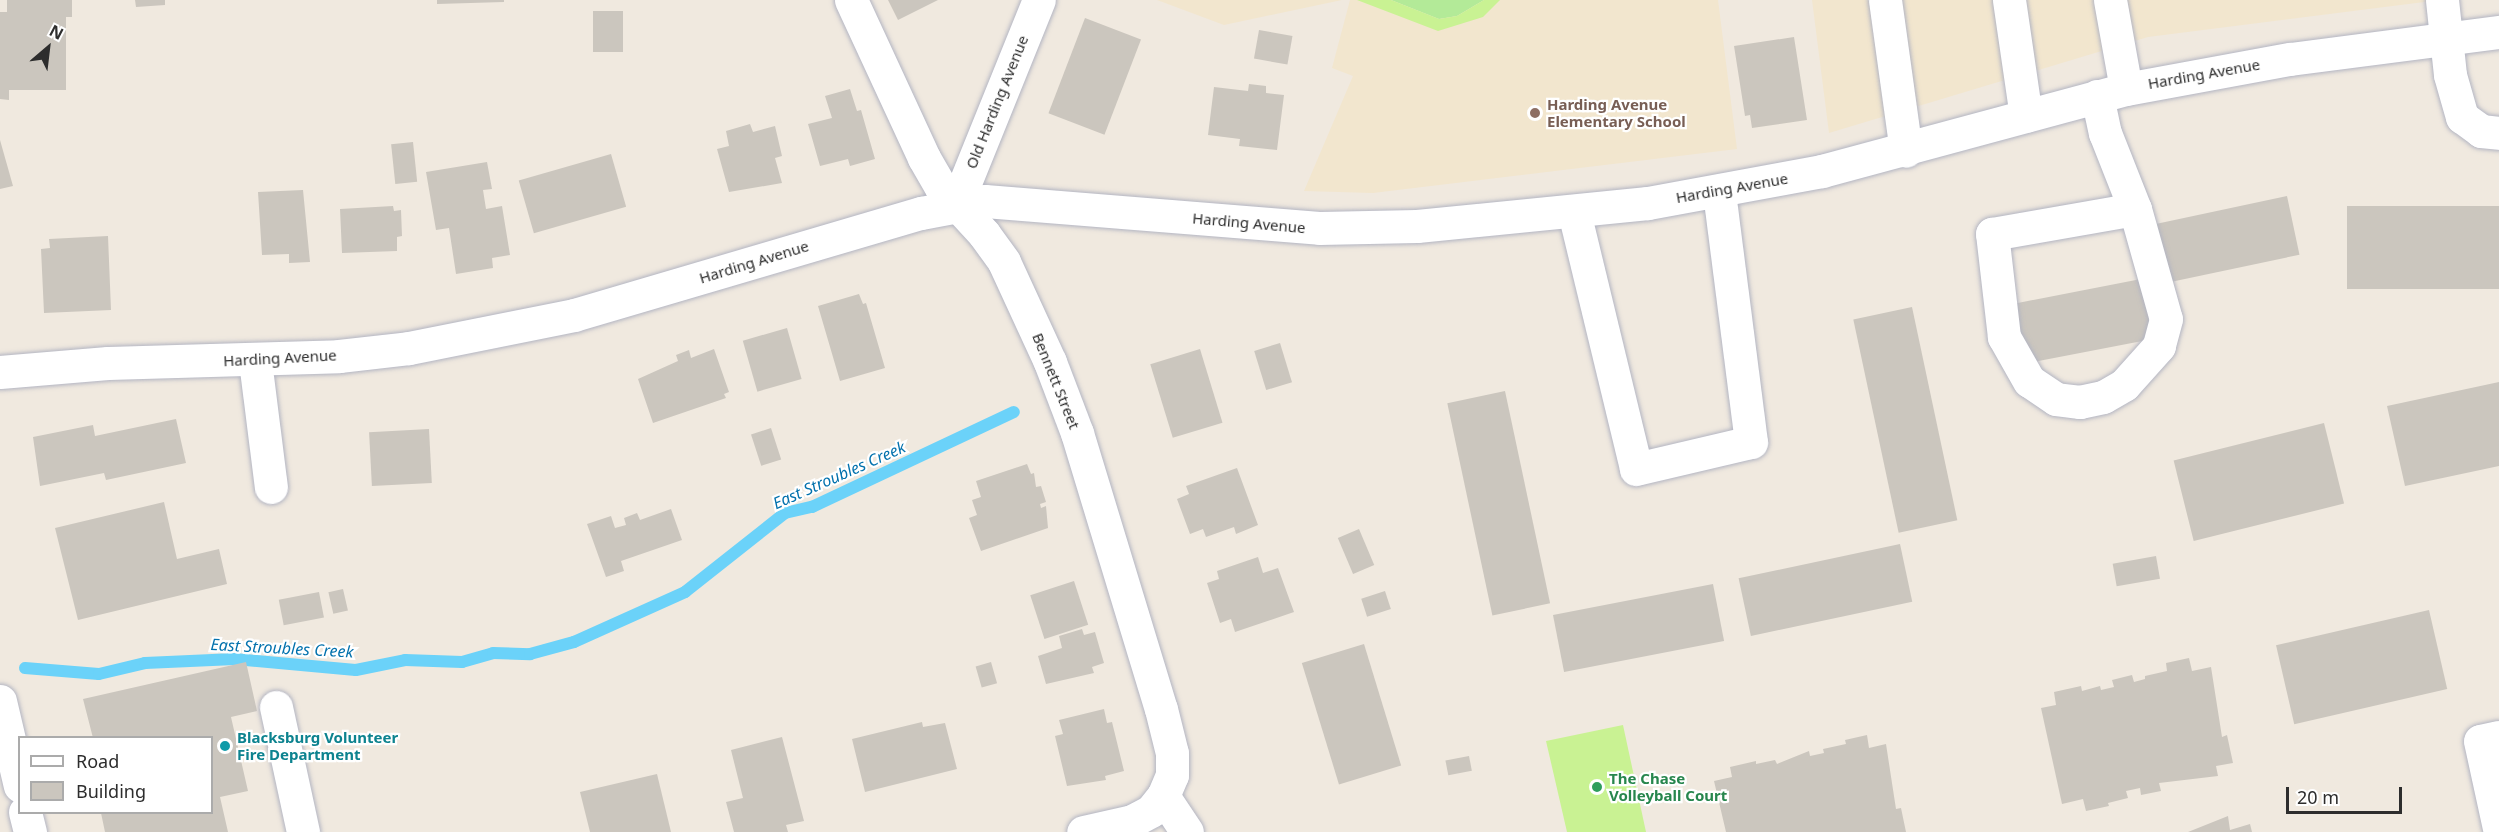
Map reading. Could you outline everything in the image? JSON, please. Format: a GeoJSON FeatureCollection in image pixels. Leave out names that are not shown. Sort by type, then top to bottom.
{"type":"FeatureCollection","features":[{"type":"Feature","properties":{"kind":"street","name":"Bennett Street"},"geometry":{"type":"LineString","coordinates":[[851,0],[924,158],[956,205],[984,234],[1004,262],[1077,433],[1164,720],[1172,775],[1163,796]]}},
{"type":"Feature","properties":{"kind":"street","name":"Old Harding Avenue"},"geometry":{"type":"LineString","coordinates":[[956,205],[1039,0]]}},
{"type":"Feature","properties":{"kind":"street"},"geometry":{"type":"LineString","coordinates":[[1885,0],[1906,151]]}},
{"type":"Feature","properties":{"kind":"street"},"geometry":{"type":"LineString","coordinates":[[2009,0],[2026,116]]}},
{"type":"Feature","properties":{"kind":"street"},"geometry":{"type":"LineString","coordinates":[[2110,0],[2111,92],[2105,133],[2135,209],[2166,319],[2159,346],[2124,385],[2103,397],[2080,402],[2056,399],[2029,381],[2004,337],[1992,234],[2135,209]]}},
{"type":"Feature","properties":{"kind":"street"},"geometry":{"type":"LineString","coordinates":[[2442,0],[2450,75],[2462,117],[2481,131],[2499,134]]}},
{"type":"Feature","properties":{"kind":"street","name":"Harding Avenue"},"geometry":{"type":"LineString","coordinates":[[0,372],[108,363],[255,361],[409,348],[574,315],[956,205],[1025,202],[1319,228],[1417,226],[1574,212],[1719,192],[1906,151],[2111,92],[2290,59],[2499,32]]}},
{"type":"Feature","properties":{"kind":"street"},"geometry":{"type":"LineString","coordinates":[[1574,212],[1636,469],[1751,442],[1719,192]]}},
{"type":"Feature","properties":{"kind":"street"},"geometry":{"type":"LineString","coordinates":[[255,361],[271,487]]}},
{"type":"Feature","properties":{"kind":"street"},"geometry":{"type":"LineString","coordinates":[[1,707],[18,778]]}},
{"type":"Feature","properties":{"kind":"street"},"geometry":{"type":"LineString","coordinates":[[276,707],[303,832]]}},
{"type":"Feature","properties":{"kind":"street"},"geometry":{"type":"LineString","coordinates":[[2499,737],[2480,741],[2499,828]]}},
{"type":"Feature","properties":{"kind":"street"},"geometry":{"type":"LineString","coordinates":[[1083,832],[1132,821],[1151,811],[1163,796],[1187,832]]}},
{"type":"Feature","properties":{"kind":"street"},"geometry":{"type":"LineString","coordinates":[[25,814],[30,832]]}},
{"type":"Feature","properties":{"kind":"shaded area"},"geometry":{"type":"Polygon","coordinates":[[[1157,0],[1342,0],[1224,25],[1157,0]]]}},
{"type":"Feature","properties":{"kind":"shaded area","name":"Harding Avenue Elementary School"},"geometry":{"type":"Polygon","coordinates":[[[1350,0],[1718,0],[1737,149],[1373,193],[1304,191],[1353,76],[1332,68],[1350,0]]]}},
{"type":"Feature","properties":{"kind":"shaded area"},"geometry":{"type":"Polygon","coordinates":[[[1812,0],[2440,0],[2148,37],[1829,133],[1812,0]]]}},
{"type":"Feature","properties":{"kind":"green space"},"geometry":{"type":"Polygon","coordinates":[[[1357,0],[1391,0],[1439,19],[1457,16],[1484,0],[1500,0],[1483,17],[1438,31],[1357,0]]]}},
{"type":"Feature","properties":{"kind":"green space"},"geometry":{"type":"Polygon","coordinates":[[[1391,0],[1484,0],[1457,16],[1439,19],[1391,0]]]}},
{"type":"Feature","properties":{"kind":"green space","name":"The Chase Volleyball Court"},"geometry":{"type":"Polygon","coordinates":[[[1623,725],[1646,832],[1567,832],[1546,741],[1623,725]]]}},
{"type":"Feature","properties":{"kind":"building"},"geometry":{"type":"Polygon","coordinates":[[[7,0],[72,0],[72,17],[66,17],[66,90],[9,90],[9,100],[0,99],[0,12],[7,12],[7,0]]]}},
{"type":"Feature","properties":{"kind":"building"},"geometry":{"type":"Polygon","coordinates":[[[135,0],[165,0],[165,5],[136,7],[135,0]]]}},
{"type":"Feature","properties":{"kind":"building"},"geometry":{"type":"Polygon","coordinates":[[[437,0],[504,0],[504,2],[437,4],[437,0]]]}},
{"type":"Feature","properties":{"kind":"building"},"geometry":{"type":"Polygon","coordinates":[[[888,0],[938,0],[898,20],[888,0]]]}},
{"type":"Feature","properties":{"kind":"building"},"geometry":{"type":"Polygon","coordinates":[[[593,11],[623,11],[623,52],[593,52],[593,11]]]}},
{"type":"Feature","properties":{"kind":"building"},"geometry":{"type":"Polygon","coordinates":[[[1085,18],[1141,40],[1104,135],[1048,113],[1085,18]]]}},
{"type":"Feature","properties":{"kind":"building"},"geometry":{"type":"Polygon","coordinates":[[[1259,30],[1292,36],[1287,64],[1254,59],[1259,30]]]}},
{"type":"Feature","properties":{"kind":"building"},"geometry":{"type":"Polygon","coordinates":[[[1794,37],[1807,120],[1752,128],[1750,115],[1745,116],[1734,46],[1794,37]]]}},
{"type":"Feature","properties":{"kind":"building"},"geometry":{"type":"Polygon","coordinates":[[[1249,84],[1266,86],[1266,93],[1284,95],[1277,150],[1239,146],[1240,139],[1208,135],[1214,87],[1248,91],[1249,84]]]}},
{"type":"Feature","properties":{"kind":"building"},"geometry":{"type":"Polygon","coordinates":[[[850,89],[857,111],[861,110],[875,159],[850,166],[848,159],[820,166],[808,124],[832,118],[825,96],[850,89]]]}},
{"type":"Feature","properties":{"kind":"building"},"geometry":{"type":"Polygon","coordinates":[[[750,124],[753,132],[775,126],[782,156],[775,158],[782,183],[729,192],[717,149],[729,146],[726,131],[750,124]]]}},
{"type":"Feature","properties":{"kind":"building"},"geometry":{"type":"Polygon","coordinates":[[[0,140],[13,186],[0,189],[0,140]]]}},
{"type":"Feature","properties":{"kind":"building"},"geometry":{"type":"Polygon","coordinates":[[[413,142],[417,182],[395,184],[391,144],[413,142]]]}},
{"type":"Feature","properties":{"kind":"building"},"geometry":{"type":"Polygon","coordinates":[[[611,154],[626,207],[534,233],[519,180],[611,154]]]}},
{"type":"Feature","properties":{"kind":"building"},"geometry":{"type":"Polygon","coordinates":[[[487,162],[492,189],[483,190],[486,209],[502,206],[510,255],[492,258],[493,268],[456,274],[449,228],[436,230],[426,172],[487,162]]]}},
{"type":"Feature","properties":{"kind":"building"},"geometry":{"type":"Polygon","coordinates":[[[303,190],[310,262],[289,263],[289,254],[262,255],[258,192],[303,190]]]}},
{"type":"Feature","properties":{"kind":"building"},"geometry":{"type":"Polygon","coordinates":[[[2287,196],[2299,255],[2169,282],[2157,224],[2287,196]]]}},
{"type":"Feature","properties":{"kind":"building"},"geometry":{"type":"Polygon","coordinates":[[[393,206],[394,211],[401,210],[402,236],[397,237],[397,251],[342,253],[340,209],[393,206]]]}},
{"type":"Feature","properties":{"kind":"building"},"geometry":{"type":"Polygon","coordinates":[[[2347,206],[2499,206],[2499,289],[2347,289],[2347,206]]]}},
{"type":"Feature","properties":{"kind":"building"},"geometry":{"type":"Polygon","coordinates":[[[108,236],[111,310],[44,313],[41,249],[50,248],[49,239],[108,236]]]}},
{"type":"Feature","properties":{"kind":"building"},"geometry":{"type":"Polygon","coordinates":[[[2141,279],[2153,339],[2023,364],[2011,304],[2141,279]]]}},
{"type":"Feature","properties":{"kind":"building"},"geometry":{"type":"Polygon","coordinates":[[[859,294],[863,304],[866,303],[885,368],[840,381],[818,306],[859,294]]]}},
{"type":"Feature","properties":{"kind":"building"},"geometry":{"type":"Polygon","coordinates":[[[1912,307],[1957,520],[1899,533],[1853,319],[1912,307]]]}},
{"type":"Feature","properties":{"kind":"building"},"geometry":{"type":"Polygon","coordinates":[[[787,328],[802,379],[757,392],[743,341],[787,328]]]}},
{"type":"Feature","properties":{"kind":"building"},"geometry":{"type":"Polygon","coordinates":[[[1280,343],[1292,382],[1266,390],[1254,351],[1280,343]]]}},
{"type":"Feature","properties":{"kind":"building"},"geometry":{"type":"Polygon","coordinates":[[[714,349],[729,392],[724,394],[726,398],[653,423],[638,379],[678,361],[676,355],[689,350],[691,358],[714,349]]]}},
{"type":"Feature","properties":{"kind":"building"},"geometry":{"type":"Polygon","coordinates":[[[1200,349],[1223,423],[1173,438],[1150,364],[1200,349]]]}},
{"type":"Feature","properties":{"kind":"building"},"geometry":{"type":"Polygon","coordinates":[[[2499,382],[2499,466],[2405,486],[2387,406],[2499,382]]]}},
{"type":"Feature","properties":{"kind":"building"},"geometry":{"type":"Polygon","coordinates":[[[1505,391],[1550,603],[1492,616],[1447,403],[1505,391]]]}},
{"type":"Feature","properties":{"kind":"building"},"geometry":{"type":"Polygon","coordinates":[[[176,419],[186,463],[106,480],[104,473],[40,486],[33,437],[93,425],[95,436],[176,419]]]}},
{"type":"Feature","properties":{"kind":"building"},"geometry":{"type":"Polygon","coordinates":[[[2324,423],[2344,504],[2194,541],[2174,460],[2324,423]]]}},
{"type":"Feature","properties":{"kind":"building"},"geometry":{"type":"Polygon","coordinates":[[[771,428],[781,459],[761,466],[751,434],[771,428]]]}},
{"type":"Feature","properties":{"kind":"building"},"geometry":{"type":"Polygon","coordinates":[[[429,429],[432,483],[372,486],[369,432],[429,429]]]}},
{"type":"Feature","properties":{"kind":"building"},"geometry":{"type":"Polygon","coordinates":[[[1027,464],[1031,474],[1034,473],[1036,487],[1041,486],[1046,502],[1040,504],[1041,508],[1046,506],[1048,528],[981,551],[969,518],[977,515],[972,500],[981,497],[976,481],[1027,464]]]}},
{"type":"Feature","properties":{"kind":"building"},"geometry":{"type":"Polygon","coordinates":[[[1237,468],[1258,525],[1236,534],[1234,527],[1206,537],[1203,529],[1190,534],[1177,499],[1189,494],[1186,486],[1237,468]]]}},
{"type":"Feature","properties":{"kind":"building"},"geometry":{"type":"Polygon","coordinates":[[[164,502],[177,559],[219,549],[227,584],[78,620],[55,528],[164,502]]]}},
{"type":"Feature","properties":{"kind":"building"},"geometry":{"type":"Polygon","coordinates":[[[671,509],[682,540],[621,561],[624,571],[606,577],[587,524],[611,516],[615,528],[626,525],[624,518],[637,513],[640,520],[671,509]]]}},
{"type":"Feature","properties":{"kind":"building"},"geometry":{"type":"Polygon","coordinates":[[[1359,529],[1374,565],[1353,574],[1338,538],[1359,529]]]}},
{"type":"Feature","properties":{"kind":"building"},"geometry":{"type":"Polygon","coordinates":[[[1900,544],[1912,602],[1751,636],[1739,578],[1900,544]]]}},
{"type":"Feature","properties":{"kind":"building"},"geometry":{"type":"Polygon","coordinates":[[[2156,556],[2160,579],[2117,586],[2113,564],[2156,556]]]}},
{"type":"Feature","properties":{"kind":"building"},"geometry":{"type":"Polygon","coordinates":[[[1258,557],[1263,573],[1278,568],[1294,612],[1235,632],[1231,619],[1220,623],[1207,583],[1219,579],[1217,571],[1258,557]]]}},
{"type":"Feature","properties":{"kind":"building"},"geometry":{"type":"Polygon","coordinates":[[[1074,581],[1088,625],[1044,639],[1030,595],[1074,581]]]}},
{"type":"Feature","properties":{"kind":"building"},"geometry":{"type":"Polygon","coordinates":[[[1713,584],[1724,641],[1564,672],[1553,615],[1713,584]]]}},
{"type":"Feature","properties":{"kind":"building"},"geometry":{"type":"Polygon","coordinates":[[[343,589],[348,610],[333,614],[328,592],[343,589]]]}},
{"type":"Feature","properties":{"kind":"building"},"geometry":{"type":"Polygon","coordinates":[[[1385,591],[1391,609],[1367,617],[1361,599],[1385,591]]]}},
{"type":"Feature","properties":{"kind":"building"},"geometry":{"type":"Polygon","coordinates":[[[319,592],[324,618],[284,625],[279,600],[319,592]]]}},
{"type":"Feature","properties":{"kind":"building"},"geometry":{"type":"Polygon","coordinates":[[[2429,610],[2447,689],[2294,724],[2276,645],[2429,610]]]}},
{"type":"Feature","properties":{"kind":"building"},"geometry":{"type":"Polygon","coordinates":[[[1082,629],[1084,635],[1095,632],[1104,663],[1092,667],[1094,673],[1046,684],[1038,656],[1062,648],[1059,636],[1082,629]]]}},
{"type":"Feature","properties":{"kind":"building"},"geometry":{"type":"Polygon","coordinates":[[[1364,644],[1401,765],[1339,784],[1302,663],[1364,644]]]}},
{"type":"Feature","properties":{"kind":"building"},"geometry":{"type":"Polygon","coordinates":[[[2189,658],[2192,671],[2211,667],[2222,737],[2227,735],[2233,763],[2216,766],[2218,776],[2159,783],[2161,791],[2141,795],[2140,788],[2126,791],[2128,798],[2108,803],[2109,806],[2086,811],[2083,799],[2062,804],[2041,708],[2056,705],[2054,692],[2081,686],[2082,691],[2100,686],[2101,690],[2114,687],[2112,680],[2132,675],[2134,682],[2145,679],[2145,676],[2167,671],[2166,663],[2189,658]]]}},
{"type":"Feature","properties":{"kind":"building","name":"Blacksburg Volunteer Fire Department"},"geometry":{"type":"Polygon","coordinates":[[[246,662],[257,711],[231,717],[248,791],[220,797],[228,832],[105,832],[101,814],[213,814],[213,736],[92,736],[83,699],[246,662]]]}},
{"type":"Feature","properties":{"kind":"building"},"geometry":{"type":"Polygon","coordinates":[[[991,662],[997,683],[982,688],[976,666],[991,662]]]}},
{"type":"Feature","properties":{"kind":"building"},"geometry":{"type":"Polygon","coordinates":[[[1104,709],[1107,723],[1112,722],[1124,771],[1105,776],[1106,780],[1067,786],[1055,736],[1063,734],[1059,720],[1104,709]]]}},
{"type":"Feature","properties":{"kind":"building"},"geometry":{"type":"Polygon","coordinates":[[[922,722],[923,727],[945,723],[957,769],[865,792],[852,739],[922,722]]]}},
{"type":"Feature","properties":{"kind":"building"},"geometry":{"type":"Polygon","coordinates":[[[1867,735],[1869,748],[1886,744],[1896,809],[1901,808],[1906,832],[1726,832],[1714,781],[1732,777],[1730,767],[1756,761],[1756,764],[1775,760],[1777,764],[1809,751],[1810,756],[1824,753],[1823,749],[1846,744],[1845,740],[1867,735]]]}},
{"type":"Feature","properties":{"kind":"building"},"geometry":{"type":"Polygon","coordinates":[[[782,737],[804,821],[786,825],[788,832],[734,832],[726,802],[743,798],[731,750],[782,737]]]}},
{"type":"Feature","properties":{"kind":"building"},"geometry":{"type":"Polygon","coordinates":[[[1469,756],[1472,771],[1448,775],[1445,761],[1469,756]]]}},
{"type":"Feature","properties":{"kind":"building"},"geometry":{"type":"Polygon","coordinates":[[[657,774],[671,832],[590,832],[580,792],[657,774]]]}},
{"type":"Feature","properties":{"kind":"building"},"geometry":{"type":"Polygon","coordinates":[[[2228,816],[2230,830],[2250,824],[2252,832],[2188,832],[2228,816]]]}},
{"type":"Feature","properties":{"kind":"waterway","name":"East Stroubles Creek"},"geometry":{"type":"LineString","coordinates":[[25,668],[99,674],[145,663],[235,659],[356,670],[405,660],[462,662],[493,653],[530,654],[574,642],[685,592],[785,513],[812,507],[1014,412]]}},
{"type":"Feature","properties":{"kind":"place","name":"Harding Avenue Elementary School"},"geometry":{"type":"Point","coordinates":[1535,113]}},
{"type":"Feature","properties":{"kind":"place","name":"Blacksburg Volunteer Fire Department"},"geometry":{"type":"Point","coordinates":[225,746]}},
{"type":"Feature","properties":{"kind":"place","name":"The Chase Volleyball Court"},"geometry":{"type":"Point","coordinates":[1597,787]}}]}
